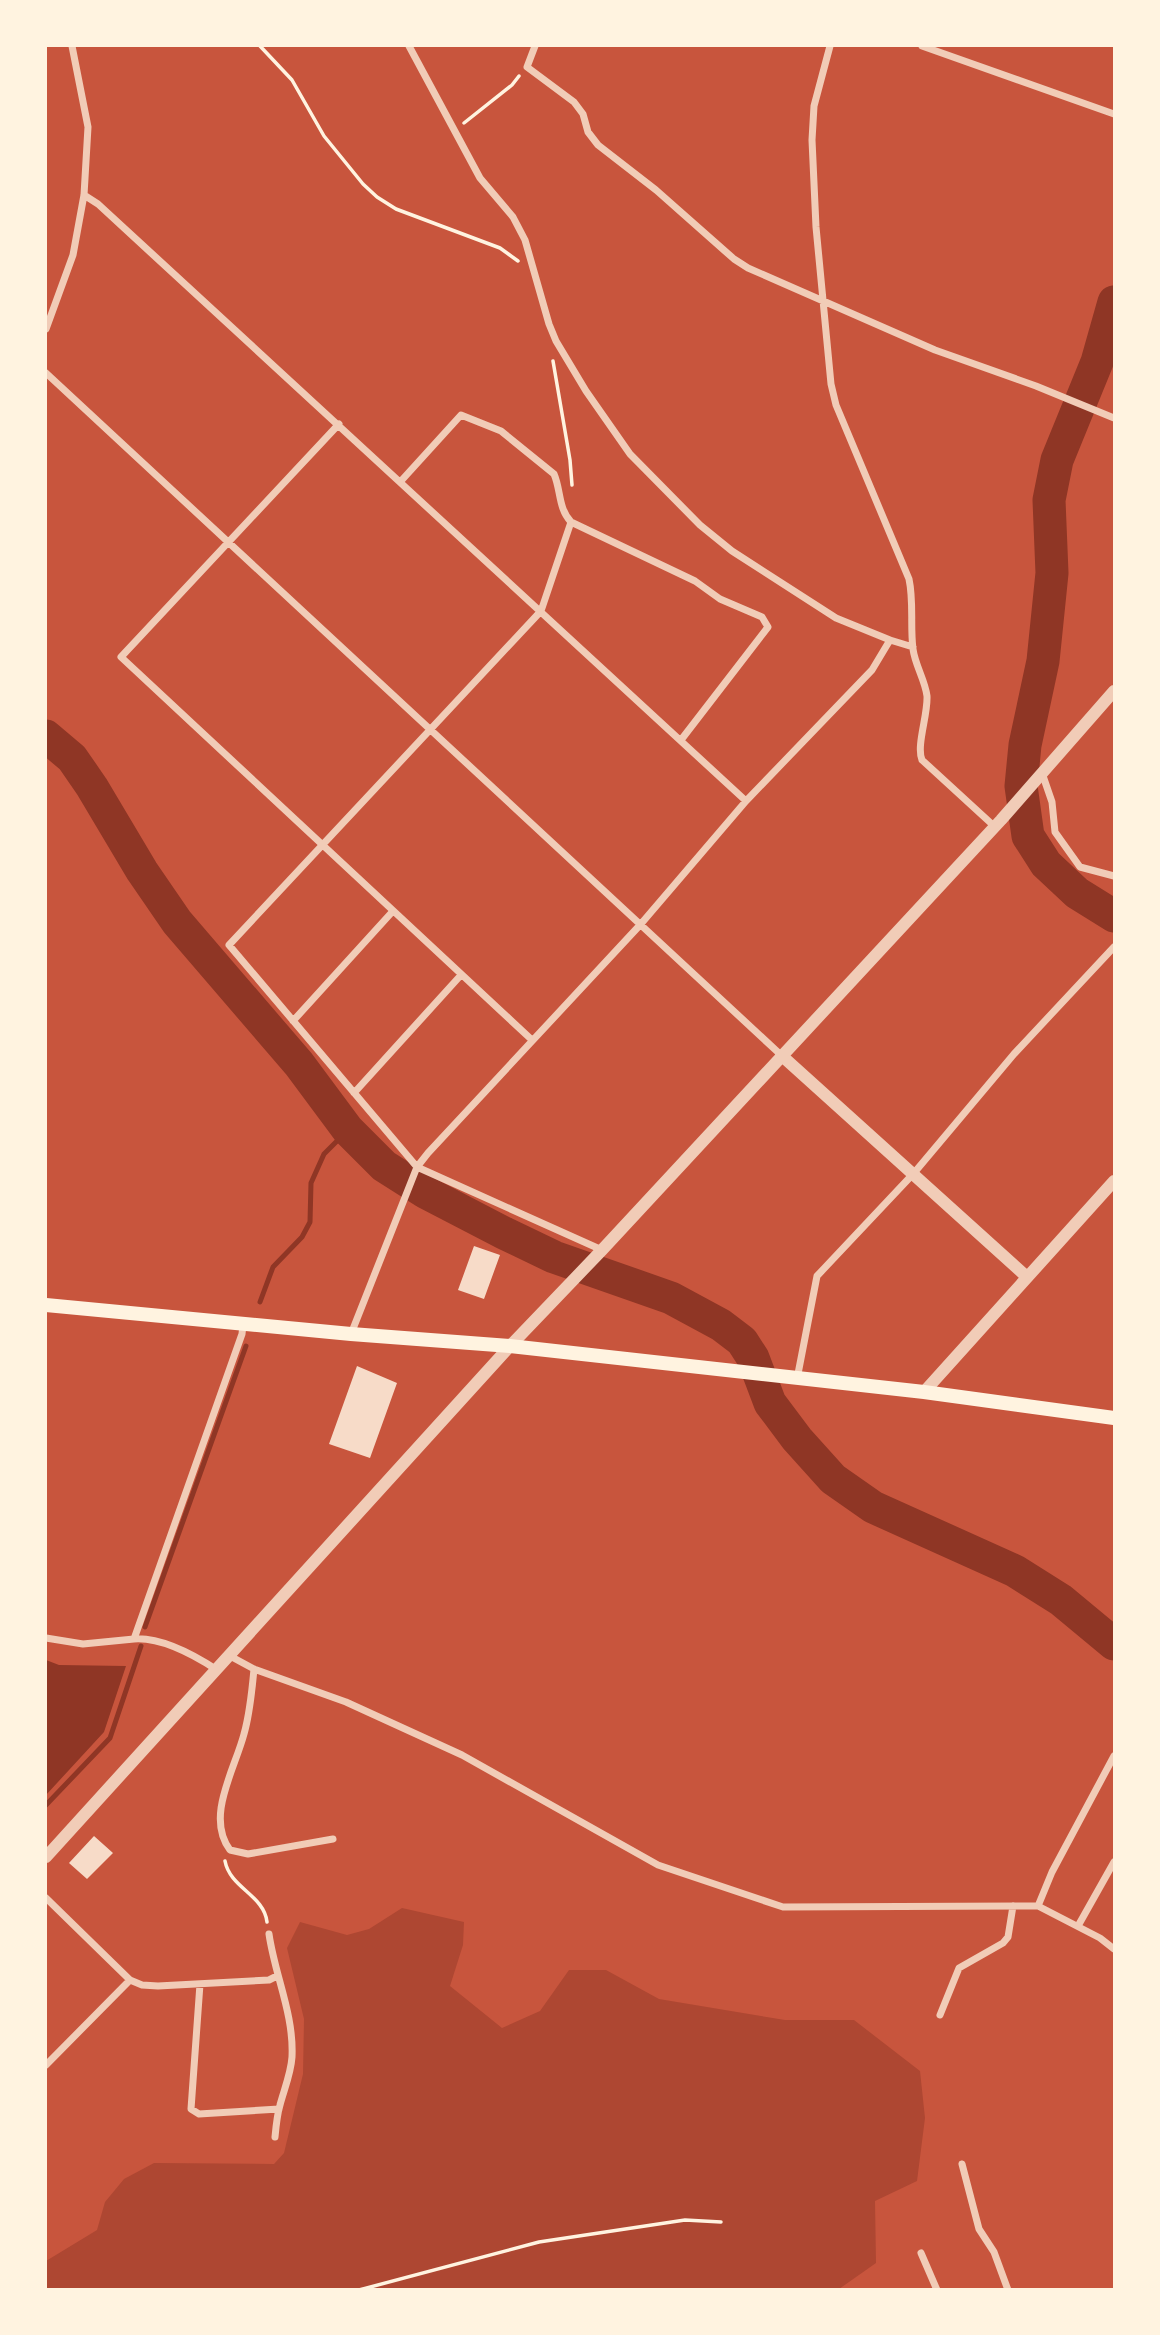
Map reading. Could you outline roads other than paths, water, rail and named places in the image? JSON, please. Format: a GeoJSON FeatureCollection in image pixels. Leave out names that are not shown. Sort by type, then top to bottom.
{"type":"FeatureCollection","features":[{"type":"Feature","properties":{"kind":"main road"},"geometry":{"type":"LineString","coordinates":[[46,1305],[243,1325],[510,1346],[924,1392],[1115,1418]]}},
{"type":"Feature","properties":{"kind":"street"},"geometry":{"type":"LineString","coordinates":[[46,329],[73,255],[84,195],[88,127],[72,46]]}},
{"type":"Feature","properties":{"kind":"street"},"geometry":{"type":"LineString","coordinates":[[410,46],[480,178],[513,217],[525,240],[556,341],[586,391],[630,454],[700,525],[732,551],[835,618],[913,648]]}},
{"type":"Feature","properties":{"kind":"street"},"geometry":{"type":"LineString","coordinates":[[535,46],[527,67],[574,102],[583,114],[588,132],[598,145],[748,268],[935,349],[1115,418]]}},
{"type":"Feature","properties":{"kind":"street"},"geometry":{"type":"LineString","coordinates":[[830,46],[814,106],[813,140],[814,205],[831,384],[836,405],[872,485],[877,507],[909,579],[912,593],[913,648],[927,696],[926,724],[919,753],[922,760],[997,823]]}},
{"type":"Feature","properties":{"kind":"street"},"geometry":{"type":"LineString","coordinates":[[922,46],[1115,114]]}},
{"type":"Feature","properties":{"kind":"street"},"geometry":{"type":"LineString","coordinates":[[84,195],[98,204],[339,424],[746,801]]}},
{"type":"Feature","properties":{"kind":"street"},"geometry":{"type":"LineString","coordinates":[[46,373],[781,1055],[1027,1277]]}},
{"type":"Feature","properties":{"kind":"street"},"geometry":{"type":"LineString","coordinates":[[401,481],[461,415],[501,431],[554,474],[558,482],[561,508],[571,522],[695,581],[720,599],[761,617],[768,627],[681,740]]}},
{"type":"Feature","properties":{"kind":"street"},"geometry":{"type":"LineString","coordinates":[[339,424],[121,657],[532,1040]]}},
{"type":"Feature","properties":{"kind":"street"},"geometry":{"type":"LineString","coordinates":[[571,522],[541,611],[229,946],[417,1167],[599,1253]]}},
{"type":"Feature","properties":{"kind":"street"},"geometry":{"type":"LineString","coordinates":[[351,1334],[417,1167],[640,925],[746,801],[873,670],[890,640]]}},
{"type":"Feature","properties":{"kind":"street"},"geometry":{"type":"LineString","coordinates":[[46,1857],[510,1346],[997,823],[1115,691]]}},
{"type":"Feature","properties":{"kind":"street"},"geometry":{"type":"LineString","coordinates":[[1040,774],[1052,802],[1055,832],[1080,867],[1115,876]]}},
{"type":"Feature","properties":{"kind":"street"},"geometry":{"type":"LineString","coordinates":[[293,1021],[393,911]]}},
{"type":"Feature","properties":{"kind":"street"},"geometry":{"type":"LineString","coordinates":[[797,1379],[817,1276],[914,1173],[1014,1054],[1115,947]]}},
{"type":"Feature","properties":{"kind":"street"},"geometry":{"type":"LineString","coordinates":[[354,1093],[461,975]]}},
{"type":"Feature","properties":{"kind":"street"},"geometry":{"type":"LineString","coordinates":[[924,1392],[1115,1181]]}},
{"type":"Feature","properties":{"kind":"street"},"geometry":{"type":"LineString","coordinates":[[134,1639],[243,1325]]}},
{"type":"Feature","properties":{"kind":"street"},"geometry":{"type":"LineString","coordinates":[[46,1637],[83,1643],[153,1640],[217,1670]]}},
{"type":"Feature","properties":{"kind":"street"},"geometry":{"type":"LineString","coordinates":[[230,1656],[254,1669],[346,1702],[462,1755],[658,1866],[783,1907],[1038,1906],[1115,1949]]}},
{"type":"Feature","properties":{"kind":"street"},"geometry":{"type":"LineString","coordinates":[[254,1669],[244,1737],[223,1799],[220,1827],[222,1840],[230,1850],[247,1854],[333,1839]]}},
{"type":"Feature","properties":{"kind":"street"},"geometry":{"type":"LineString","coordinates":[[1038,1906],[1052,1872],[1115,1756]]}},
{"type":"Feature","properties":{"kind":"street"},"geometry":{"type":"LineString","coordinates":[[1078,1926],[1115,1862]]}},
{"type":"Feature","properties":{"kind":"street"},"geometry":{"type":"LineString","coordinates":[[46,1898],[130,1980],[142,1985],[269,1980],[277,1976]]}},
{"type":"Feature","properties":{"kind":"street"},"geometry":{"type":"LineString","coordinates":[[940,2015],[959,1968],[1003,1943],[1008,1937],[1013,1906]]}},
{"type":"Feature","properties":{"kind":"street"},"geometry":{"type":"LineString","coordinates":[[269,1934],[277,1976],[289,2010],[292,2048],[292,2061],[279,2109],[275,2137]]}},
{"type":"Feature","properties":{"kind":"street"},"geometry":{"type":"LineString","coordinates":[[46,2065],[130,1980]]}},
{"type":"Feature","properties":{"kind":"street"},"geometry":{"type":"LineString","coordinates":[[200,1984],[191,2109],[199,2114],[279,2109]]}},
{"type":"Feature","properties":{"kind":"street"},"geometry":{"type":"LineString","coordinates":[[962,2164],[979,2229],[994,2252],[1008,2290]]}},
{"type":"Feature","properties":{"kind":"street"},"geometry":{"type":"LineString","coordinates":[[921,2253],[937,2290]]}},
{"type":"Feature","properties":{"kind":"waterway"},"geometry":{"type":"LineString","coordinates":[[1114,302],[1097,362],[1057,460],[1049,500],[1052,573],[1043,661],[1025,745],[1021,786],[1028,836],[1046,864],[1077,893],[1114,916]]}},
{"type":"Feature","properties":{"kind":"waterway"},"geometry":{"type":"LineString","coordinates":[[46,736],[72,758],[177,922],[299,1064],[348,1130],[384,1166],[425,1192],[554,1257],[671,1298],[721,1325],[742,1341],[753,1358],[770,1403],[797,1439],[833,1479],[873,1507],[1015,1571],[1061,1600],[1114,1644]]}},
{"type":"Feature","properties":{"kind":"waterway"},"geometry":{"type":"LineString","coordinates":[[260,1302],[273,1267],[302,1237],[310,1222],[311,1183],[324,1154],[348,1130]]}},
{"type":"Feature","properties":{"kind":"waterway"},"geometry":{"type":"LineString","coordinates":[[145,1627],[246,1346]]}},
{"type":"Feature","properties":{"kind":"waterway"},"geometry":{"type":"LineString","coordinates":[[46,1805],[110,1738],[141,1646]]}}]}
